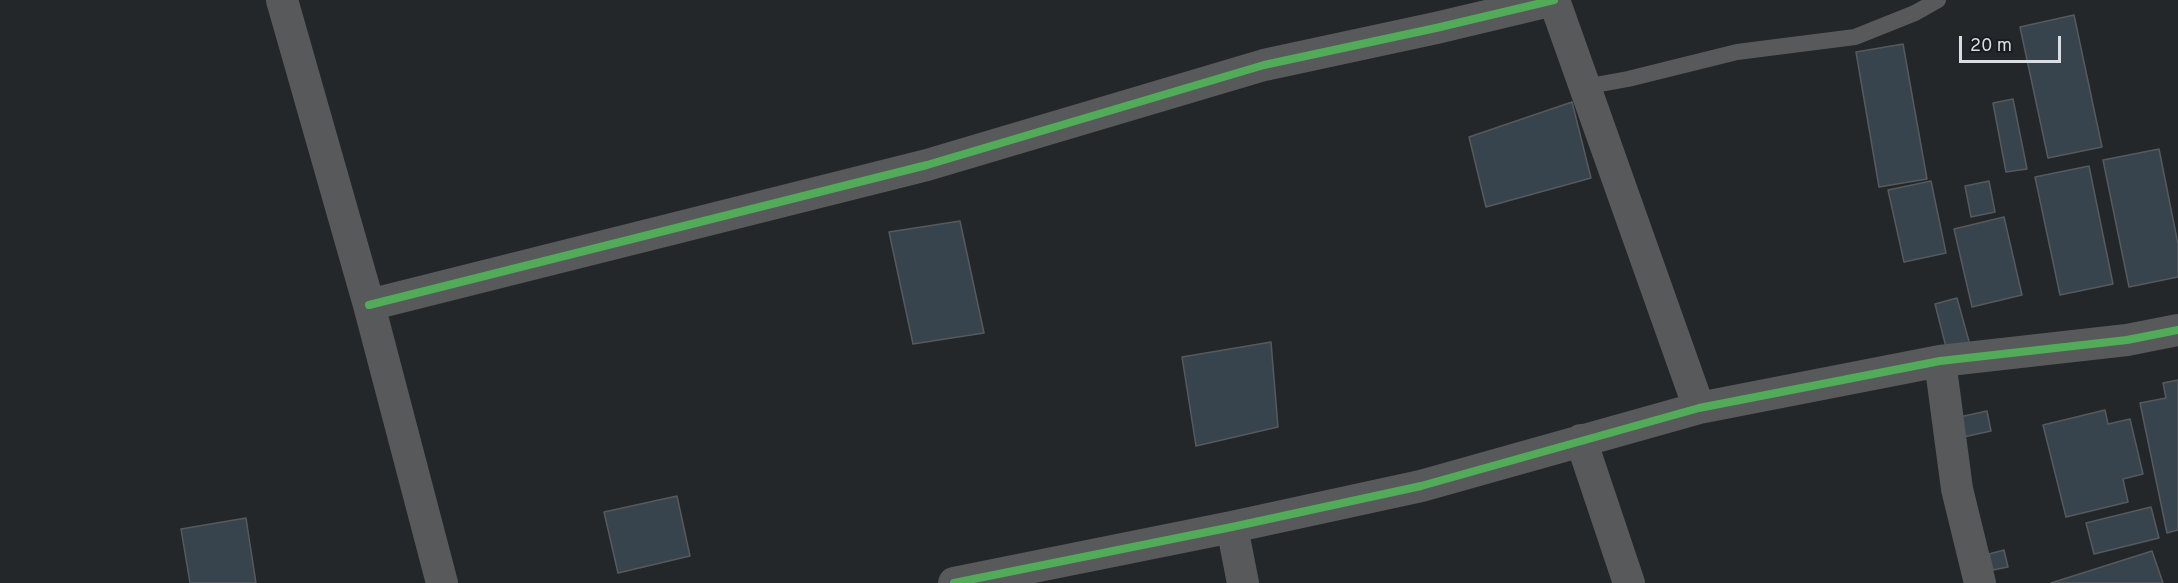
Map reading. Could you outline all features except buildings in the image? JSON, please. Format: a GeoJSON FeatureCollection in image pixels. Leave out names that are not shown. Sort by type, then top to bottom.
{"type":"FeatureCollection","features":[{"type":"Feature","properties":{"kind":"street"},"geometry":{"type":"LineString","coordinates":[[282,0],[369,305],[442,583]]}},
{"type":"Feature","properties":{"kind":"street"},"geometry":{"type":"LineString","coordinates":[[369,305],[927,165],[1264,64],[1436,28],[1554,0],[1699,408]]}},
{"type":"Feature","properties":{"kind":"street"},"geometry":{"type":"LineString","coordinates":[[954,583],[1421,486],[1699,408],[1940,361],[2127,340],[2178,330]]}},
{"type":"Feature","properties":{"kind":"street"},"geometry":{"type":"LineString","coordinates":[[1940,361],[1957,489],[1980,583]]}},
{"type":"Feature","properties":{"kind":"street"},"geometry":{"type":"LineString","coordinates":[[1581,440],[1629,583]]}},
{"type":"Feature","properties":{"kind":"street"},"geometry":{"type":"LineString","coordinates":[[1232,527],[1243,583]]}},
{"type":"Feature","properties":{"kind":"lane"},"geometry":{"type":"LineString","coordinates":[[1584,87],[1628,79],[1737,52],[1855,38],[1915,13],[1938,0]]}},
{"type":"Feature","properties":{"kind":"cycle path"},"geometry":{"type":"LineString","coordinates":[[369,305],[927,165],[1264,65],[1554,0]]}},
{"type":"Feature","properties":{"kind":"cycle path"},"geometry":{"type":"LineString","coordinates":[[954,583],[1421,486],[1699,408],[1940,361],[2127,340],[2178,330]]}}]}
